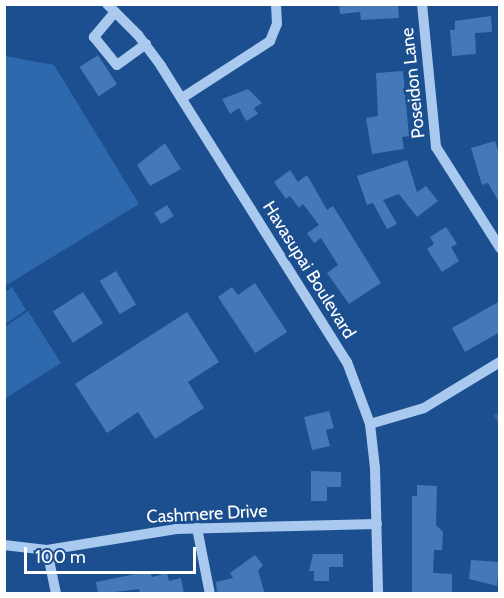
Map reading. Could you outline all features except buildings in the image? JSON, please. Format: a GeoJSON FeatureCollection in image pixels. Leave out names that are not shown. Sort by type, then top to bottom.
{"type":"FeatureCollection","features":[{"type":"Feature","properties":{"kind":"street","name":"Havasupai Boulevard"},"geometry":{"type":"LineString","coordinates":[[106,4],[146,45],[332,335],[370,424],[377,524],[378,594]]}},
{"type":"Feature","properties":{"kind":"street"},"geometry":{"type":"LineString","coordinates":[[182,98],[270,42],[277,24],[276,4]]}},
{"type":"Feature","properties":{"kind":"street","name":"Poseidon Lane"},"geometry":{"type":"LineString","coordinates":[[422,4],[436,147],[500,248]]}},
{"type":"Feature","properties":{"kind":"street"},"geometry":{"type":"LineString","coordinates":[[115,12],[94,37],[117,65],[146,45]]}},
{"type":"Feature","properties":{"kind":"street"},"geometry":{"type":"LineString","coordinates":[[370,424],[424,408],[500,362]]}},
{"type":"Feature","properties":{"kind":"street","name":"Cashmere Drive"},"geometry":{"type":"LineString","coordinates":[[4,545],[47,550],[155,531],[377,524]]}},
{"type":"Feature","properties":{"kind":"street"},"geometry":{"type":"LineString","coordinates":[[197,528],[210,594]]}},
{"type":"Feature","properties":{"kind":"street"},"geometry":{"type":"LineString","coordinates":[[47,550],[56,594]]}},
{"type":"Feature","properties":{"kind":"shaded area"},"geometry":{"type":"Polygon","coordinates":[[[5,56],[54,65],[139,204],[5,286],[5,56]]]}},
{"type":"Feature","properties":{"kind":"shaded area"},"geometry":{"type":"Polygon","coordinates":[[[12,287],[26,310],[5,324],[5,292],[12,287]]]}},
{"type":"Feature","properties":{"kind":"shaded area"},"geometry":{"type":"Polygon","coordinates":[[[28,311],[61,363],[6,398],[5,327],[28,311]]]}},
{"type":"Feature","properties":{"kind":"waterway"},"geometry":{"type":"LineString","coordinates":[[496,416],[500,422]]}}]}
